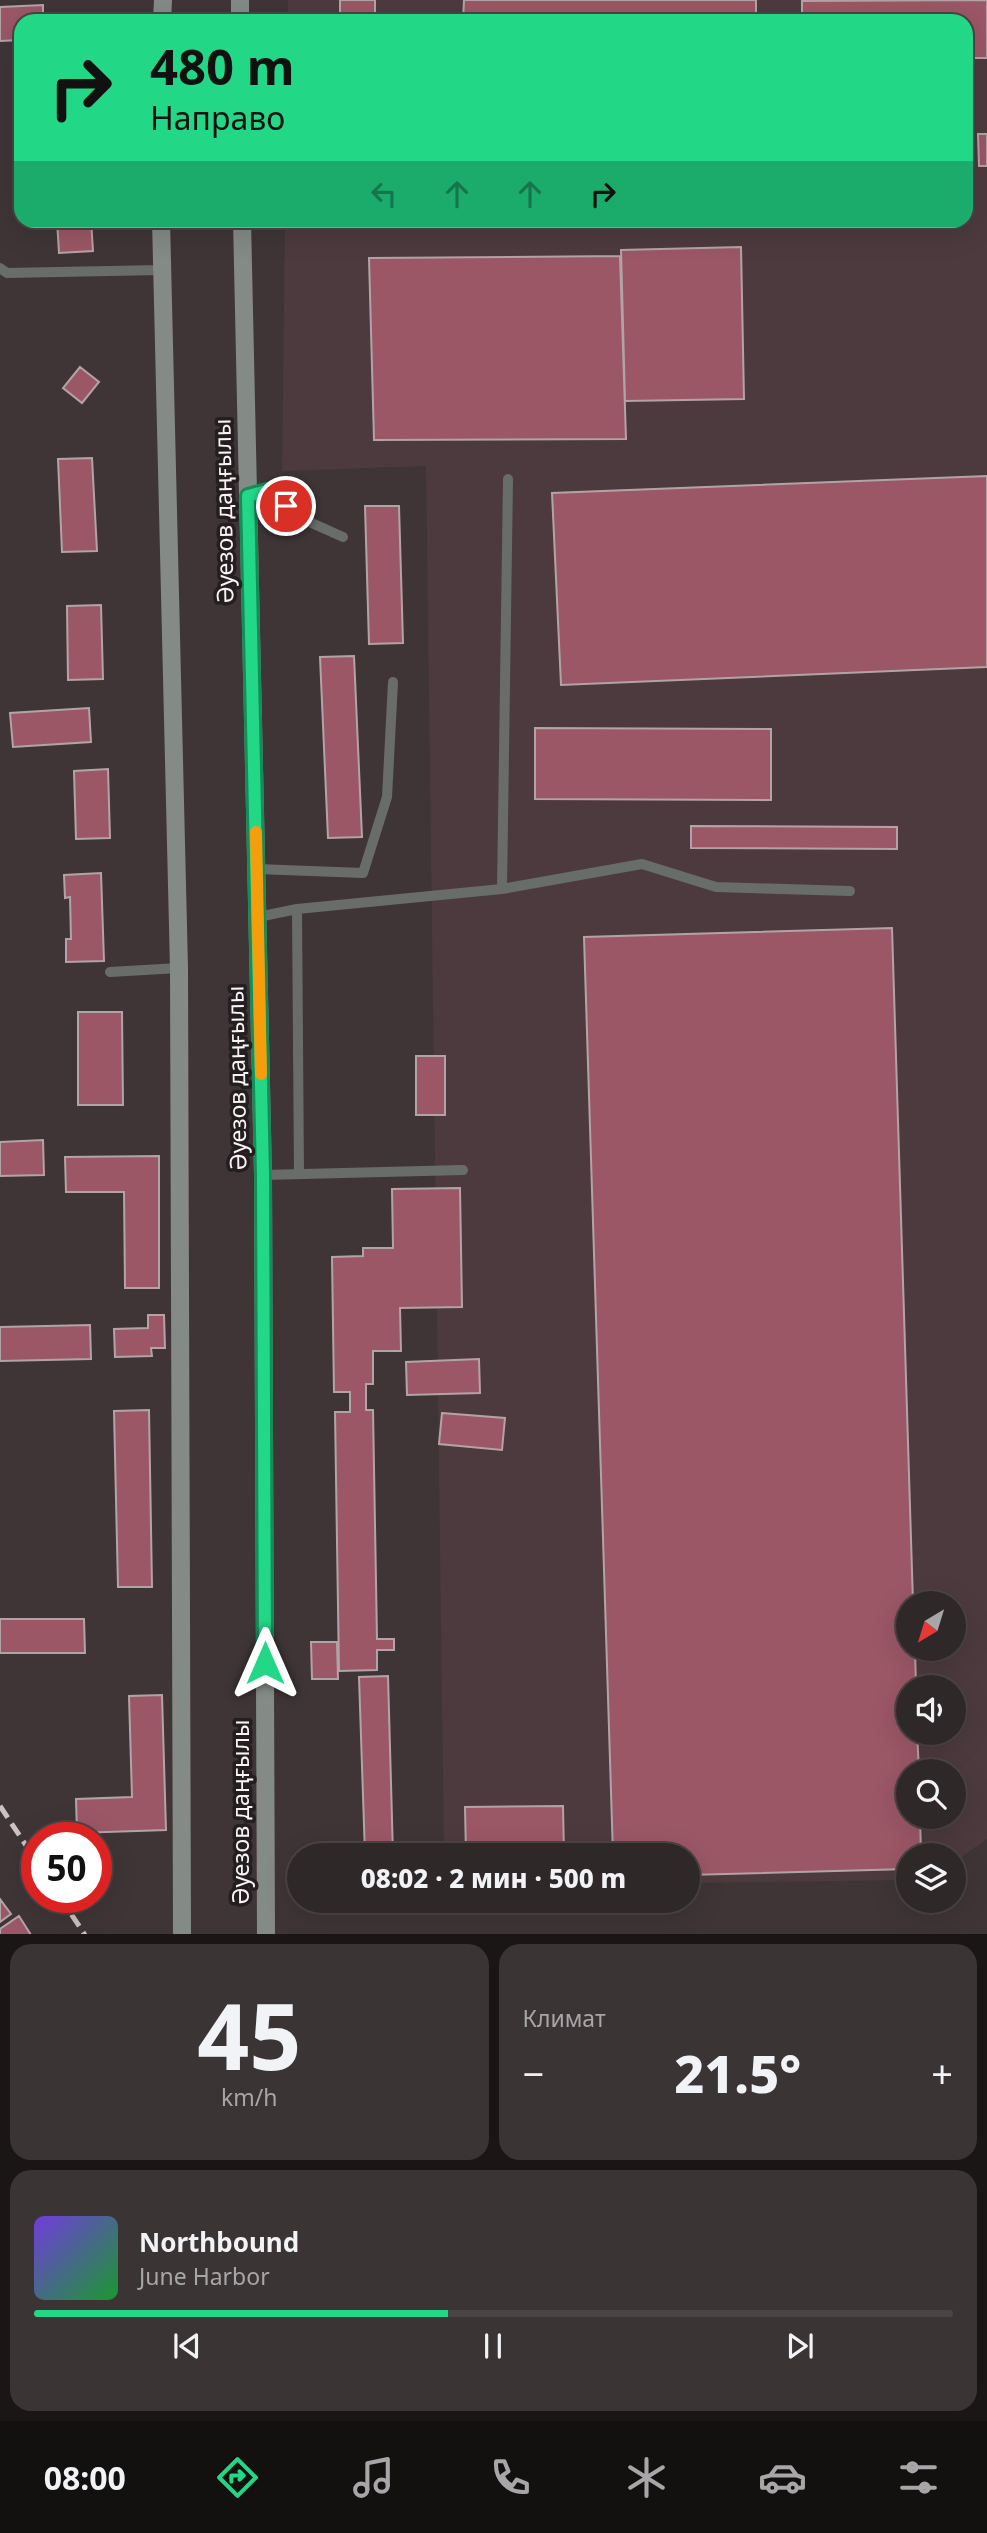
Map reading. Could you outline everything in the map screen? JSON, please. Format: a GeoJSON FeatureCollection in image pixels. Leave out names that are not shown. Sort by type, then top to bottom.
{"type":"FeatureCollection","features":[{"type":"Feature","properties":{"kind":"main road"},"geometry":{"type":"LineString","coordinates":[[161,228],[179,968],[183,1934]]}},
{"type":"Feature","properties":{"kind":"main road","name":"Әуезов даңғылы"},"geometry":{"type":"LineString","coordinates":[[242,228],[263,1175],[266,1934]]}},
{"type":"Feature","properties":{"kind":"lane"},"geometry":{"type":"LineString","coordinates":[[0,268],[7,273],[161,270]]}},
{"type":"Feature","properties":{"kind":"lane"},"geometry":{"type":"LineString","coordinates":[[502,889],[509,479]]}},
{"type":"Feature","properties":{"kind":"lane"},"geometry":{"type":"LineString","coordinates":[[248,496],[267,491],[305,520],[343,537]]}},
{"type":"Feature","properties":{"kind":"lane"},"geometry":{"type":"LineString","coordinates":[[257,869],[363,873],[387,797],[393,682]]}},
{"type":"Feature","properties":{"kind":"lane"},"geometry":{"type":"LineString","coordinates":[[258,917],[297,909],[502,889],[642,864],[716,887],[850,891]]}},
{"type":"Feature","properties":{"kind":"lane"},"geometry":{"type":"LineString","coordinates":[[297,909],[299,1174]]}},
{"type":"Feature","properties":{"kind":"lane"},"geometry":{"type":"LineString","coordinates":[[110,972],[179,968]]}},
{"type":"Feature","properties":{"kind":"lane"},"geometry":{"type":"LineString","coordinates":[[263,1175],[463,1170]]}},
{"type":"Feature","properties":{"kind":"shaded area"},"geometry":{"type":"Polygon","coordinates":[[[288,0],[987,0],[987,1839],[966,1854],[966,1843],[896,1843],[896,1880],[700,1883],[700,1843],[444,1843],[426,466],[282,471],[285,228],[973,228],[973,14],[288,14],[288,0]]]}},
{"type":"Feature","properties":{"kind":"building"},"geometry":{"type":"Polygon","coordinates":[[[340,0],[375,0],[375,14],[340,14],[340,0]]]}},
{"type":"Feature","properties":{"kind":"building"},"geometry":{"type":"Polygon","coordinates":[[[464,0],[756,0],[756,14],[463,14],[464,0]]]}},
{"type":"Feature","properties":{"kind":"building"},"geometry":{"type":"Polygon","coordinates":[[[987,0],[987,58],[973,58],[973,14],[802,14],[802,1],[987,0]]]}},
{"type":"Feature","properties":{"kind":"building"},"geometry":{"type":"Polygon","coordinates":[[[43,5],[43,14],[14,14],[14,40],[0,41],[0,7],[43,5]]]}},
{"type":"Feature","properties":{"kind":"building"},"geometry":{"type":"Polygon","coordinates":[[[978,134],[987,134],[987,166],[979,166],[978,134]]]}},
{"type":"Feature","properties":{"kind":"building"},"geometry":{"type":"Polygon","coordinates":[[[57,228],[92,228],[93,251],[59,253],[57,228]]]}},
{"type":"Feature","properties":{"kind":"building"},"geometry":{"type":"Polygon","coordinates":[[[741,247],[744,399],[625,401],[621,250],[741,247]]]}},
{"type":"Feature","properties":{"kind":"building"},"geometry":{"type":"Polygon","coordinates":[[[620,256],[626,439],[374,440],[369,258],[620,256]]]}},
{"type":"Feature","properties":{"kind":"building"},"geometry":{"type":"Polygon","coordinates":[[[80,367],[99,382],[82,403],[63,388],[80,367]]]}},
{"type":"Feature","properties":{"kind":"building"},"geometry":{"type":"Polygon","coordinates":[[[92,458],[97,551],[62,552],[58,459],[92,458]]]}},
{"type":"Feature","properties":{"kind":"building"},"geometry":{"type":"Polygon","coordinates":[[[987,476],[987,667],[561,685],[552,493],[987,476]]]}},
{"type":"Feature","properties":{"kind":"building"},"geometry":{"type":"Polygon","coordinates":[[[365,506],[399,506],[403,643],[369,644],[365,506]]]}},
{"type":"Feature","properties":{"kind":"building"},"geometry":{"type":"Polygon","coordinates":[[[101,605],[103,679],[68,680],[67,606],[101,605]]]}},
{"type":"Feature","properties":{"kind":"building"},"geometry":{"type":"Polygon","coordinates":[[[354,656],[362,837],[328,838],[320,657],[354,656]]]}},
{"type":"Feature","properties":{"kind":"building"},"geometry":{"type":"Polygon","coordinates":[[[89,708],[91,742],[13,747],[10,713],[89,708]]]}},
{"type":"Feature","properties":{"kind":"building"},"geometry":{"type":"Polygon","coordinates":[[[535,728],[771,729],[771,800],[535,799],[535,728]]]}},
{"type":"Feature","properties":{"kind":"building"},"geometry":{"type":"Polygon","coordinates":[[[108,769],[110,838],[76,839],[74,771],[108,769]]]}},
{"type":"Feature","properties":{"kind":"building"},"geometry":{"type":"Polygon","coordinates":[[[691,826],[897,827],[897,849],[691,848],[691,826]]]}},
{"type":"Feature","properties":{"kind":"building"},"geometry":{"type":"Polygon","coordinates":[[[101,873],[104,961],[66,962],[66,939],[71,939],[70,897],[65,898],[64,875],[101,873]]]}},
{"type":"Feature","properties":{"kind":"building"},"geometry":{"type":"Polygon","coordinates":[[[892,928],[913,1591],[896,1591],[896,1661],[915,1661],[916,1675],[896,1675],[896,1745],[918,1745],[918,1759],[896,1759],[896,1829],[920,1829],[921,1843],[896,1843],[896,1869],[700,1875],[700,1843],[613,1843],[584,937],[892,928]]]}},
{"type":"Feature","properties":{"kind":"building"},"geometry":{"type":"Polygon","coordinates":[[[78,1012],[122,1012],[123,1105],[78,1105],[78,1012]]]}},
{"type":"Feature","properties":{"kind":"building"},"geometry":{"type":"Polygon","coordinates":[[[416,1056],[445,1056],[445,1115],[416,1115],[416,1056]]]}},
{"type":"Feature","properties":{"kind":"building"},"geometry":{"type":"Polygon","coordinates":[[[43,1140],[44,1175],[0,1176],[0,1142],[43,1140]]]}},
{"type":"Feature","properties":{"kind":"building"},"geometry":{"type":"Polygon","coordinates":[[[159,1156],[159,1288],[125,1288],[124,1192],[66,1192],[65,1157],[159,1156]]]}},
{"type":"Feature","properties":{"kind":"building"},"geometry":{"type":"Polygon","coordinates":[[[460,1188],[462,1307],[400,1308],[401,1351],[373,1351],[373,1384],[366,1384],[366,1410],[373,1410],[377,1639],[394,1639],[394,1650],[377,1650],[377,1670],[339,1671],[335,1412],[350,1412],[350,1392],[334,1392],[332,1257],[363,1256],[363,1248],[393,1248],[392,1189],[460,1188]]]}},
{"type":"Feature","properties":{"kind":"building"},"geometry":{"type":"Polygon","coordinates":[[[148,1315],[164,1315],[165,1348],[151,1348],[152,1356],[115,1357],[114,1329],[148,1328],[148,1315]]]}},
{"type":"Feature","properties":{"kind":"building"},"geometry":{"type":"Polygon","coordinates":[[[90,1325],[91,1359],[0,1361],[0,1327],[90,1325]]]}},
{"type":"Feature","properties":{"kind":"building"},"geometry":{"type":"Polygon","coordinates":[[[479,1359],[480,1393],[407,1395],[406,1362],[479,1359]]]}},
{"type":"Feature","properties":{"kind":"building"},"geometry":{"type":"Polygon","coordinates":[[[149,1410],[152,1587],[118,1587],[114,1411],[149,1410]]]}},
{"type":"Feature","properties":{"kind":"building"},"geometry":{"type":"Polygon","coordinates":[[[442,1413],[505,1418],[502,1450],[439,1444],[442,1413]]]}},
{"type":"Feature","properties":{"kind":"building"},"geometry":{"type":"Polygon","coordinates":[[[0,1619],[84,1619],[85,1653],[0,1653],[0,1619]]]}},
{"type":"Feature","properties":{"kind":"building"},"geometry":{"type":"Polygon","coordinates":[[[311,1642],[337,1642],[338,1679],[312,1679],[311,1642]]]}},
{"type":"Feature","properties":{"kind":"building"},"geometry":{"type":"Polygon","coordinates":[[[388,1676],[393,1843],[365,1843],[359,1677],[388,1676]]]}},
{"type":"Feature","properties":{"kind":"building"},"geometry":{"type":"Polygon","coordinates":[[[162,1695],[166,1830],[112,1832],[112,1822],[77,1822],[76,1799],[132,1797],[129,1696],[162,1695]]]}},
{"type":"Feature","properties":{"kind":"building"},"geometry":{"type":"Polygon","coordinates":[[[563,1806],[564,1843],[466,1843],[465,1807],[563,1806]]]}},
{"type":"Feature","properties":{"kind":"building"},"geometry":{"type":"Polygon","coordinates":[[[0,1899],[11,1914],[0,1922],[0,1899]]]}},
{"type":"Feature","properties":{"kind":"building"},"geometry":{"type":"Polygon","coordinates":[[[19,1916],[30,1934],[0,1934],[0,1929],[19,1916]]]}},
{"type":"Feature","properties":{"kind":"railway"},"geometry":{"type":"LineString","coordinates":[[0,1806],[21,1838]]}},
{"type":"Feature","properties":{"kind":"railway"},"geometry":{"type":"LineString","coordinates":[[71,1913],[84,1934]]}},
{"type":"Feature","properties":{"kind":"slow traffic"},"geometry":{"type":"LineString","coordinates":[[256,832],[261,1074]]}},
{"type":"Feature","properties":{"kind":"route"},"geometry":{"type":"LineString","coordinates":[[265,1663],[263,1175],[248,496],[267,491],[286,506]]}}]}
